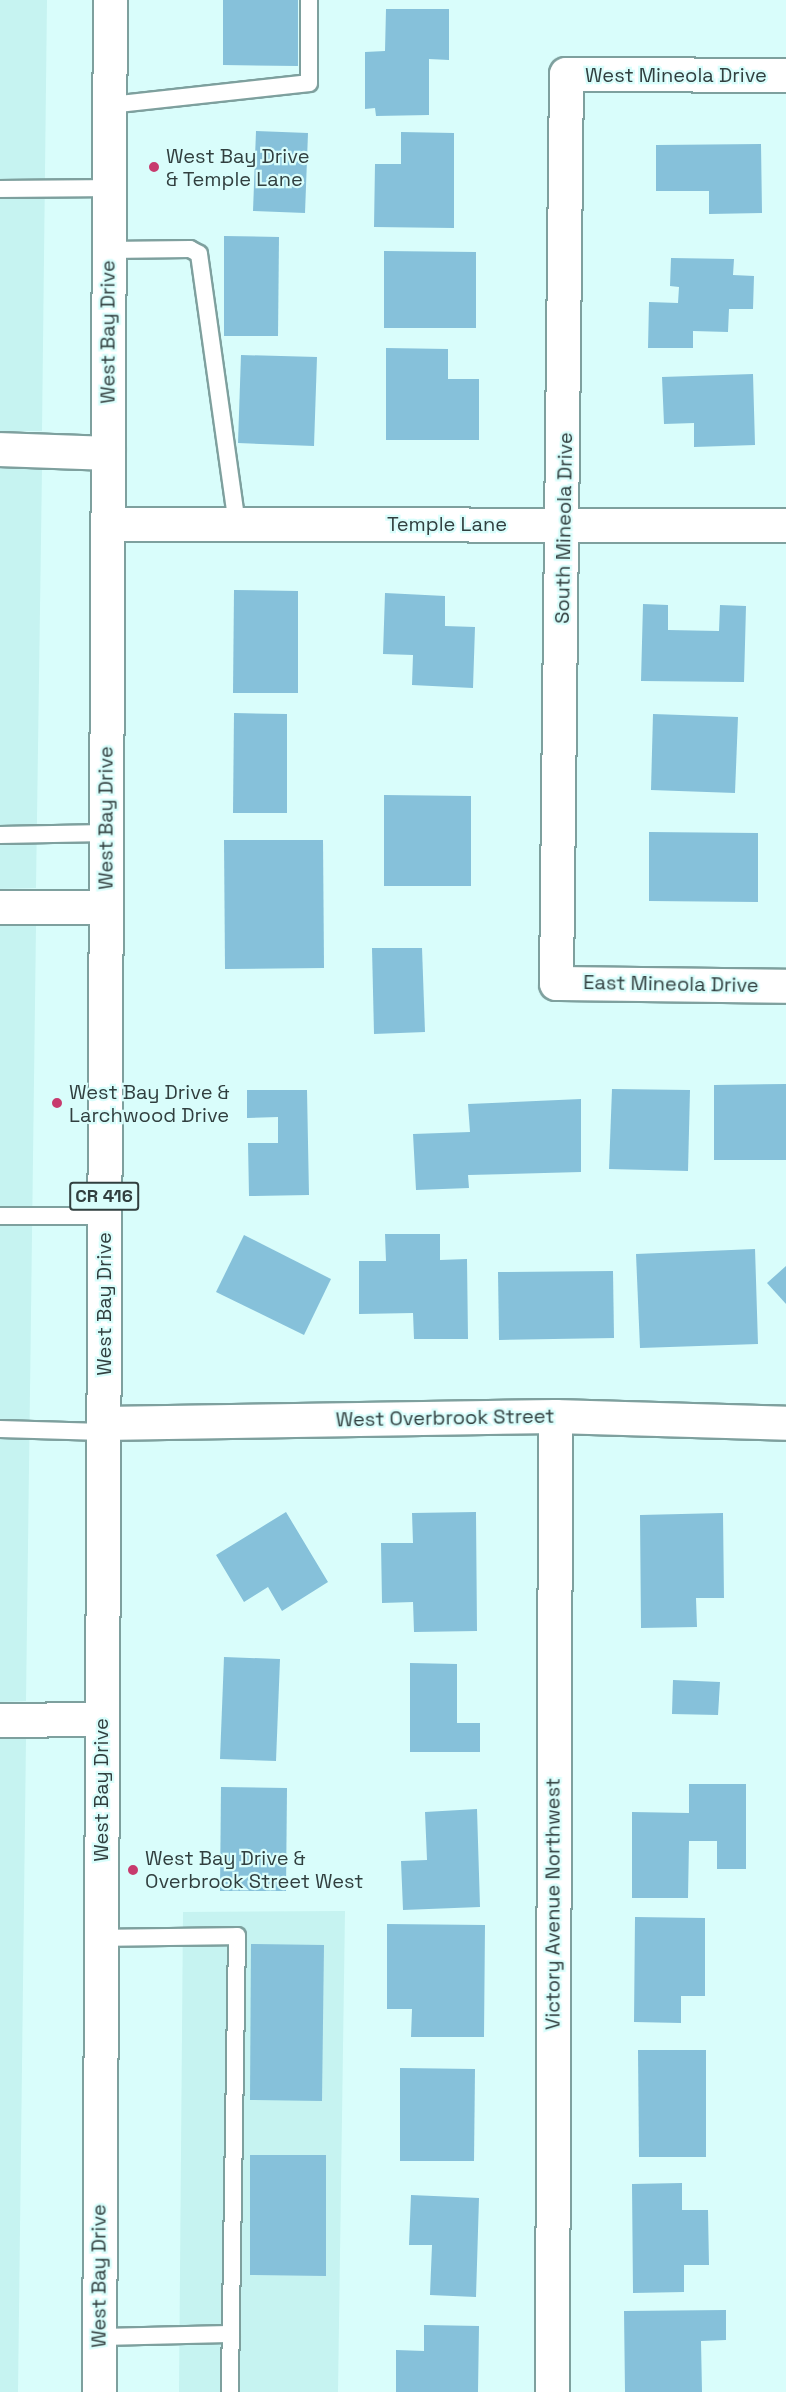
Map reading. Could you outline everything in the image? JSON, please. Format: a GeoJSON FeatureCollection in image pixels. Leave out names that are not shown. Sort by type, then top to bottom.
{"type":"FeatureCollection","features":[{"type":"Feature","properties":{"kind":"street","name":"West Bay Drive"},"geometry":{"type":"LineString","coordinates":[[99,2392],[110,0]]}},
{"type":"Feature","properties":{"kind":"street","name":"West Mineola Drive"},"geometry":{"type":"LineString","coordinates":[[566,74],[786,75]]}},
{"type":"Feature","properties":{"kind":"street","name":"South Mineola Drive"},"geometry":{"type":"LineString","coordinates":[[556,983],[565,524],[566,74]]}},
{"type":"Feature","properties":{"kind":"street"},"geometry":{"type":"LineString","coordinates":[[0,449],[108,453]]}},
{"type":"Feature","properties":{"kind":"street","name":"Temple Lane"},"geometry":{"type":"LineString","coordinates":[[107,524],[786,525]]}},
{"type":"Feature","properties":{"kind":"street"},"geometry":{"type":"LineString","coordinates":[[0,907],[105,907]]}},
{"type":"Feature","properties":{"kind":"street","name":"East Mineola Drive"},"geometry":{"type":"LineString","coordinates":[[556,983],[786,986]]}},
{"type":"Feature","properties":{"kind":"street","name":"West Overbrook Street"},"geometry":{"type":"LineString","coordinates":[[103,1428],[555,1416],[786,1423]]}},
{"type":"Feature","properties":{"kind":"street","name":"Victory Avenue Northwest"},"geometry":{"type":"LineString","coordinates":[[552,2392],[555,1416]]}},
{"type":"Feature","properties":{"kind":"street"},"geometry":{"type":"LineString","coordinates":[[0,1720],[102,1719]]}},
{"type":"Feature","properties":{"kind":"lane"},"geometry":{"type":"LineString","coordinates":[[110,105],[309,82],[309,0]]}},
{"type":"Feature","properties":{"kind":"lane"},"geometry":{"type":"LineString","coordinates":[[0,189],[109,188]]}},
{"type":"Feature","properties":{"kind":"lane"},"geometry":{"type":"LineString","coordinates":[[108,250],[190,249],[200,254],[237,524]]}},
{"type":"Feature","properties":{"kind":"lane"},"geometry":{"type":"LineString","coordinates":[[0,835],[106,833]]}},
{"type":"Feature","properties":{"kind":"lane"},"geometry":{"type":"LineString","coordinates":[[0,1216],[104,1216]]}},
{"type":"Feature","properties":{"kind":"lane"},"geometry":{"type":"LineString","coordinates":[[0,1429],[103,1428]]}},
{"type":"Feature","properties":{"kind":"lane"},"geometry":{"type":"LineString","coordinates":[[101,1938],[237,1936],[230,2392]]}},
{"type":"Feature","properties":{"kind":"lane"},"geometry":{"type":"LineString","coordinates":[[99,2337],[231,2334]]}},
{"type":"Feature","properties":{"kind":"shaded area"},"geometry":{"type":"Polygon","coordinates":[[[0,0],[47,0],[42,431],[0,431],[0,0]]]}},
{"type":"Feature","properties":{"kind":"shaded area"},"geometry":{"type":"Polygon","coordinates":[[[0,468],[42,469],[36,888],[0,889],[0,468]]]}},
{"type":"Feature","properties":{"kind":"shaded area"},"geometry":{"type":"Polygon","coordinates":[[[0,926],[36,926],[26,1701],[0,1702],[0,926]]]}},
{"type":"Feature","properties":{"kind":"shaded area"},"geometry":{"type":"Polygon","coordinates":[[[0,1739],[26,1739],[18,2392],[0,2392],[0,1739]]]}},
{"type":"Feature","properties":{"kind":"shaded area"},"geometry":{"type":"Polygon","coordinates":[[[345,1911],[338,2392],[179,2392],[183,1912],[345,1911]]]}},
{"type":"Feature","properties":{"kind":"building"},"geometry":{"type":"Polygon","coordinates":[[[223,0],[298,0],[298,66],[223,65],[223,0]]]}},
{"type":"Feature","properties":{"kind":"building"},"geometry":{"type":"Polygon","coordinates":[[[386,9],[449,9],[449,60],[429,59],[429,115],[376,116],[375,108],[365,109],[365,52],[385,51],[386,9]]]}},
{"type":"Feature","properties":{"kind":"building"},"geometry":{"type":"Polygon","coordinates":[[[256,131],[308,133],[305,213],[253,211],[256,131]]]}},
{"type":"Feature","properties":{"kind":"building"},"geometry":{"type":"Polygon","coordinates":[[[401,132],[454,133],[454,228],[374,227],[375,164],[401,164],[401,132]]]}},
{"type":"Feature","properties":{"kind":"building"},"geometry":{"type":"Polygon","coordinates":[[[761,144],[762,213],[709,214],[709,191],[656,191],[656,145],[761,144]]]}},
{"type":"Feature","properties":{"kind":"building"},"geometry":{"type":"Polygon","coordinates":[[[224,236],[279,237],[278,336],[224,336],[224,236]]]}},
{"type":"Feature","properties":{"kind":"building"},"geometry":{"type":"Polygon","coordinates":[[[384,251],[476,252],[476,328],[384,328],[384,251]]]}},
{"type":"Feature","properties":{"kind":"building"},"geometry":{"type":"Polygon","coordinates":[[[671,258],[734,259],[733,275],[754,276],[753,309],[729,309],[728,332],[693,331],[693,348],[648,348],[649,302],[678,303],[679,287],[670,286],[671,258]]]}},
{"type":"Feature","properties":{"kind":"building"},"geometry":{"type":"Polygon","coordinates":[[[386,348],[448,349],[448,379],[479,379],[479,440],[386,440],[386,348]]]}},
{"type":"Feature","properties":{"kind":"building"},"geometry":{"type":"Polygon","coordinates":[[[241,355],[317,357],[314,446],[238,443],[241,355]]]}},
{"type":"Feature","properties":{"kind":"building"},"geometry":{"type":"Polygon","coordinates":[[[753,374],[755,445],[694,447],[694,423],[664,424],[662,377],[753,374]]]}},
{"type":"Feature","properties":{"kind":"building"},"geometry":{"type":"Polygon","coordinates":[[[234,590],[298,591],[298,693],[233,693],[234,590]]]}},
{"type":"Feature","properties":{"kind":"building"},"geometry":{"type":"Polygon","coordinates":[[[385,593],[445,596],[445,626],[475,627],[473,688],[412,685],[413,655],[383,654],[385,593]]]}},
{"type":"Feature","properties":{"kind":"building"},"geometry":{"type":"Polygon","coordinates":[[[643,604],[668,605],[668,630],[719,631],[720,605],[746,606],[744,682],[641,681],[643,604]]]}},
{"type":"Feature","properties":{"kind":"building"},"geometry":{"type":"Polygon","coordinates":[[[234,713],[287,714],[287,813],[233,813],[234,713]]]}},
{"type":"Feature","properties":{"kind":"building"},"geometry":{"type":"Polygon","coordinates":[[[653,714],[738,717],[735,793],[651,790],[653,714]]]}},
{"type":"Feature","properties":{"kind":"building"},"geometry":{"type":"Polygon","coordinates":[[[384,795],[471,796],[471,886],[384,886],[384,795]]]}},
{"type":"Feature","properties":{"kind":"building"},"geometry":{"type":"Polygon","coordinates":[[[649,832],[758,833],[758,902],[649,901],[649,832]]]}},
{"type":"Feature","properties":{"kind":"building"},"geometry":{"type":"Polygon","coordinates":[[[224,840],[323,840],[324,968],[225,969],[224,840]]]}},
{"type":"Feature","properties":{"kind":"building"},"geometry":{"type":"Polygon","coordinates":[[[372,948],[422,948],[425,1032],[374,1034],[372,948]]]}},
{"type":"Feature","properties":{"kind":"building"},"geometry":{"type":"Polygon","coordinates":[[[786,1084],[786,1160],[714,1160],[714,1085],[786,1084]]]}},
{"type":"Feature","properties":{"kind":"building"},"geometry":{"type":"Polygon","coordinates":[[[612,1089],[690,1090],[688,1171],[609,1169],[612,1089]]]}},
{"type":"Feature","properties":{"kind":"building"},"geometry":{"type":"Polygon","coordinates":[[[247,1090],[307,1090],[309,1195],[249,1196],[248,1143],[278,1143],[278,1117],[247,1118],[247,1090]]]}},
{"type":"Feature","properties":{"kind":"building"},"geometry":{"type":"Polygon","coordinates":[[[581,1099],[581,1172],[468,1175],[469,1188],[416,1190],[413,1134],[470,1132],[468,1104],[581,1099]]]}},
{"type":"Feature","properties":{"kind":"building"},"geometry":{"type":"Polygon","coordinates":[[[385,1234],[440,1234],[440,1260],[467,1259],[468,1339],[414,1339],[413,1313],[359,1314],[359,1261],[386,1261],[385,1234]]]}},
{"type":"Feature","properties":{"kind":"building"},"geometry":{"type":"Polygon","coordinates":[[[244,1235],[331,1279],[304,1335],[216,1292],[244,1235]]]}},
{"type":"Feature","properties":{"kind":"building"},"geometry":{"type":"Polygon","coordinates":[[[755,1249],[758,1344],[640,1348],[636,1254],[755,1249]]]}},
{"type":"Feature","properties":{"kind":"building"},"geometry":{"type":"Polygon","coordinates":[[[786,1266],[786,1304],[767,1283],[786,1266]]]}},
{"type":"Feature","properties":{"kind":"building"},"geometry":{"type":"Polygon","coordinates":[[[613,1271],[614,1338],[499,1340],[498,1272],[613,1271]]]}},
{"type":"Feature","properties":{"kind":"building"},"geometry":{"type":"Polygon","coordinates":[[[286,1512],[328,1582],[282,1611],[268,1587],[244,1602],[216,1555],[286,1512]]]}},
{"type":"Feature","properties":{"kind":"building"},"geometry":{"type":"Polygon","coordinates":[[[476,1512],[477,1631],[414,1632],[413,1602],[382,1603],[381,1543],[413,1543],[412,1513],[476,1512]]]}},
{"type":"Feature","properties":{"kind":"building"},"geometry":{"type":"Polygon","coordinates":[[[723,1513],[724,1598],[696,1598],[697,1627],[641,1628],[640,1515],[723,1513]]]}},
{"type":"Feature","properties":{"kind":"building"},"geometry":{"type":"Polygon","coordinates":[[[224,1657],[280,1659],[276,1761],[220,1759],[224,1657]]]}},
{"type":"Feature","properties":{"kind":"building"},"geometry":{"type":"Polygon","coordinates":[[[410,1663],[457,1664],[457,1723],[480,1723],[480,1752],[410,1752],[410,1663]]]}},
{"type":"Feature","properties":{"kind":"building"},"geometry":{"type":"Polygon","coordinates":[[[673,1680],[720,1682],[718,1715],[672,1714],[673,1680]]]}},
{"type":"Feature","properties":{"kind":"building"},"geometry":{"type":"Polygon","coordinates":[[[689,1784],[746,1784],[746,1869],[717,1869],[717,1841],[689,1841],[688,1898],[632,1898],[632,1812],[689,1813],[689,1784]]]}},
{"type":"Feature","properties":{"kind":"building"},"geometry":{"type":"Polygon","coordinates":[[[221,1787],[287,1788],[286,1891],[220,1891],[221,1787]]]}},
{"type":"Feature","properties":{"kind":"building"},"geometry":{"type":"Polygon","coordinates":[[[477,1809],[480,1907],[403,1910],[401,1861],[427,1860],[425,1812],[477,1809]]]}},
{"type":"Feature","properties":{"kind":"building"},"geometry":{"type":"Polygon","coordinates":[[[635,1917],[705,1918],[705,1996],[681,1996],[681,2023],[634,2022],[635,1917]]]}},
{"type":"Feature","properties":{"kind":"building"},"geometry":{"type":"Polygon","coordinates":[[[387,1924],[485,1925],[484,2037],[411,2037],[412,2009],[387,2009],[387,1924]]]}},
{"type":"Feature","properties":{"kind":"building"},"geometry":{"type":"Polygon","coordinates":[[[251,1944],[324,1945],[322,2101],[250,2100],[251,1944]]]}},
{"type":"Feature","properties":{"kind":"building"},"geometry":{"type":"Polygon","coordinates":[[[638,2050],[706,2050],[706,2157],[639,2157],[638,2050]]]}},
{"type":"Feature","properties":{"kind":"building"},"geometry":{"type":"Polygon","coordinates":[[[400,2068],[475,2069],[474,2161],[400,2161],[400,2068]]]}},
{"type":"Feature","properties":{"kind":"building"},"geometry":{"type":"Polygon","coordinates":[[[250,2155],[326,2155],[326,2276],[250,2275],[250,2155]]]}},
{"type":"Feature","properties":{"kind":"building"},"geometry":{"type":"Polygon","coordinates":[[[682,2183],[682,2210],[708,2210],[709,2265],[684,2265],[684,2292],[633,2293],[632,2184],[682,2183]]]}},
{"type":"Feature","properties":{"kind":"building"},"geometry":{"type":"Polygon","coordinates":[[[411,2195],[479,2198],[476,2297],[430,2295],[432,2245],[409,2245],[411,2195]]]}},
{"type":"Feature","properties":{"kind":"building"},"geometry":{"type":"Polygon","coordinates":[[[726,2310],[726,2340],[701,2341],[702,2392],[625,2392],[624,2311],[726,2310]]]}},
{"type":"Feature","properties":{"kind":"building"},"geometry":{"type":"Polygon","coordinates":[[[424,2325],[479,2326],[478,2392],[396,2392],[396,2350],[424,2351],[424,2325]]]}},
{"type":"Feature","properties":{"kind":"place","name":"West Bay Drive & Temple Lane"},"geometry":{"type":"Point","coordinates":[154,167]}},
{"type":"Feature","properties":{"kind":"place","name":"West Bay Drive & Larchwood Drive"},"geometry":{"type":"Point","coordinates":[57,1103]}},
{"type":"Feature","properties":{"kind":"place","name":"West Bay Drive & Overbrook Street West"},"geometry":{"type":"Point","coordinates":[133,1870]}}]}
